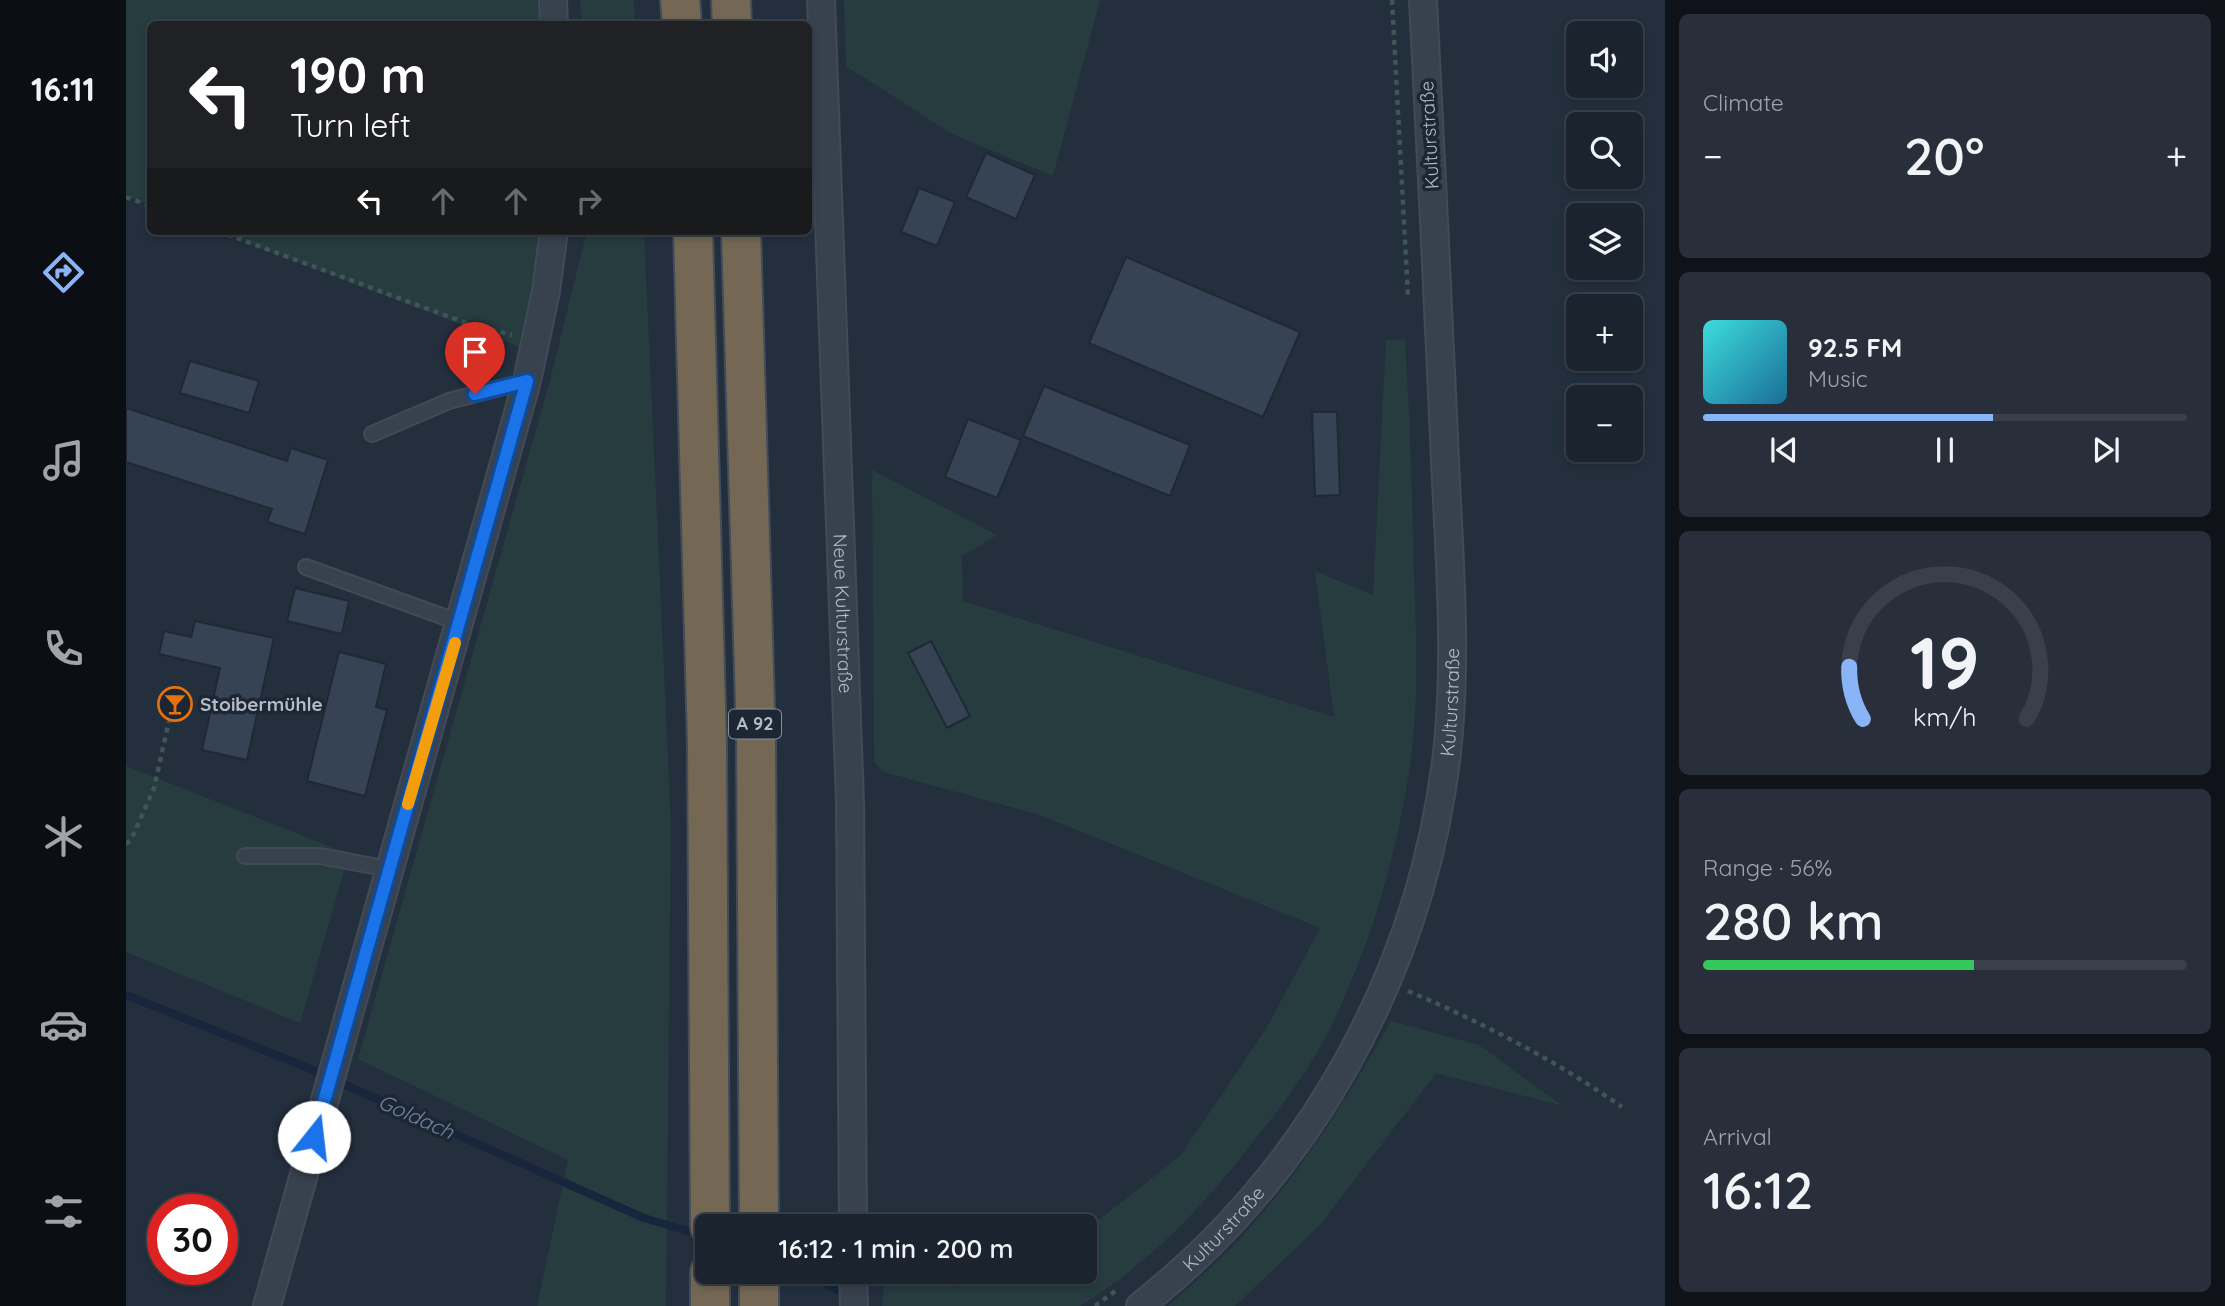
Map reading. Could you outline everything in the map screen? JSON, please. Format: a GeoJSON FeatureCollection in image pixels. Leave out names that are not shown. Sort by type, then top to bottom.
{"type":"FeatureCollection","features":[{"type":"Feature","properties":{"kind":"highway"},"geometry":{"type":"LineString","coordinates":[[680,0],[682,21]]}},
{"type":"Feature","properties":{"kind":"highway"},"geometry":{"type":"LineString","coordinates":[[732,0],[732,21]]}},
{"type":"Feature","properties":{"kind":"highway","name":"A 92"},"geometry":{"type":"LineString","coordinates":[[693,235],[707,744],[710,1214]]}},
{"type":"Feature","properties":{"kind":"highway","name":"A 92"},"geometry":{"type":"LineString","coordinates":[[741,235],[756,738],[759,1214]]}},
{"type":"Feature","properties":{"kind":"highway"},"geometry":{"type":"LineString","coordinates":[[710,1284],[710,1306]]}},
{"type":"Feature","properties":{"kind":"highway"},"geometry":{"type":"LineString","coordinates":[[759,1284],[759,1306]]}},
{"type":"Feature","properties":{"kind":"street"},"geometry":{"type":"LineString","coordinates":[[553,0],[554,21]]}},
{"type":"Feature","properties":{"kind":"street","name":"Neue Kulturstraße"},"geometry":{"type":"LineString","coordinates":[[821,0],[849,789],[853,1214]]}},
{"type":"Feature","properties":{"kind":"street","name":"Kulturstraße"},"geometry":{"type":"LineString","coordinates":[[1140,1306],[1221,1235],[1289,1153],[1346,1067],[1388,982],[1418,897],[1436,825],[1446,759],[1449,699],[1449,556],[1423,0]]}},
{"type":"Feature","properties":{"kind":"street"},"geometry":{"type":"LineString","coordinates":[[267,1306],[527,381],[537,338],[553,235]]}},
{"type":"Feature","properties":{"kind":"street"},"geometry":{"type":"LineString","coordinates":[[853,1284],[854,1306]]}},
{"type":"Feature","properties":{"kind":"lane"},"geometry":{"type":"LineString","coordinates":[[372,435],[449,401],[527,381]]}},
{"type":"Feature","properties":{"kind":"lane"},"geometry":{"type":"LineString","coordinates":[[306,567],[461,623]]}},
{"type":"Feature","properties":{"kind":"lane"},"geometry":{"type":"LineString","coordinates":[[244,856],[320,856],[389,869]]}},
{"type":"Feature","properties":{"kind":"path"},"geometry":{"type":"LineString","coordinates":[[1392,0],[1404,262],[1409,307]]}},
{"type":"Feature","properties":{"kind":"path"},"geometry":{"type":"LineString","coordinates":[[126,197],[147,205]]}},
{"type":"Feature","properties":{"kind":"path"},"geometry":{"type":"LineString","coordinates":[[229,235],[466,323],[537,338]]}},
{"type":"Feature","properties":{"kind":"path"},"geometry":{"type":"LineString","coordinates":[[126,844],[131,839],[154,788],[169,721]]}},
{"type":"Feature","properties":{"kind":"path"},"geometry":{"type":"LineString","coordinates":[[1388,982],[1460,1013],[1571,1071],[1622,1107]]}},
{"type":"Feature","properties":{"kind":"path"},"geometry":{"type":"LineString","coordinates":[[1095,1306],[1123,1285]]}},
{"type":"Feature","properties":{"kind":"green space"},"geometry":{"type":"Polygon","coordinates":[[[126,0],[539,0],[541,21],[147,21],[147,205],[126,196],[126,0]]]}},
{"type":"Feature","properties":{"kind":"green space"},"geometry":{"type":"Polygon","coordinates":[[[580,0],[634,0],[635,21],[582,21],[580,0]]]}},
{"type":"Feature","properties":{"kind":"green space"},"geometry":{"type":"Polygon","coordinates":[[[844,0],[1100,0],[1053,176],[952,134],[846,66],[844,0]]]}},
{"type":"Feature","properties":{"kind":"green space"},"geometry":{"type":"Polygon","coordinates":[[[227,235],[540,235],[525,349],[227,235]]]}},
{"type":"Feature","properties":{"kind":"green space"},"geometry":{"type":"Polygon","coordinates":[[[586,235],[644,235],[671,824],[666,1306],[537,1306],[568,1160],[358,1059],[549,384],[586,235]]]}},
{"type":"Feature","properties":{"kind":"green space"},"geometry":{"type":"Polygon","coordinates":[[[1405,339],[1411,456],[1416,706],[1400,824],[1382,895],[1358,964],[1329,1031],[1302,1076],[1212,1192],[1172,1234],[1128,1273],[1080,1306],[882,1306],[884,1284],[943,1284],[958,1287],[970,1284],[1097,1284],[1097,1222],[1180,1156],[1266,1029],[1320,928],[1040,815],[884,772],[874,762],[872,470],[997,535],[962,556],[963,601],[1334,717],[1315,571],[1373,595],[1386,340],[1405,339]]]}},
{"type":"Feature","properties":{"kind":"green space"},"geometry":{"type":"Polygon","coordinates":[[[126,766],[349,854],[300,1023],[126,952],[126,766]]]}},
{"type":"Feature","properties":{"kind":"green space"},"geometry":{"type":"Polygon","coordinates":[[[1391,1021],[1479,1045],[1563,1106],[1436,1073],[1321,1224],[1235,1306],[1168,1306],[1231,1248],[1277,1196],[1338,1110],[1391,1021]]]}},
{"type":"Feature","properties":{"kind":"building"},"geometry":{"type":"Polygon","coordinates":[[[986,153],[1035,175],[1016,219],[966,197],[986,153]]]}},
{"type":"Feature","properties":{"kind":"building"},"geometry":{"type":"Polygon","coordinates":[[[919,188],[955,202],[937,246],[901,232],[919,188]]]}},
{"type":"Feature","properties":{"kind":"building"},"geometry":{"type":"Polygon","coordinates":[[[1126,257],[1300,332],[1263,417],[1089,343],[1126,257]]]}},
{"type":"Feature","properties":{"kind":"building"},"geometry":{"type":"Polygon","coordinates":[[[190,361],[259,381],[249,413],[180,393],[190,361]]]}},
{"type":"Feature","properties":{"kind":"building"},"geometry":{"type":"Polygon","coordinates":[[[1044,386],[1190,445],[1170,496],[1023,436],[1044,386]]]}},
{"type":"Feature","properties":{"kind":"building"},"geometry":{"type":"Polygon","coordinates":[[[126,408],[287,461],[291,448],[328,460],[305,534],[267,522],[272,509],[126,462],[126,408]]]}},
{"type":"Feature","properties":{"kind":"building"},"geometry":{"type":"Polygon","coordinates":[[[1312,412],[1337,412],[1340,495],[1315,496],[1312,412]]]}},
{"type":"Feature","properties":{"kind":"building"},"geometry":{"type":"Polygon","coordinates":[[[968,419],[1021,440],[997,498],[945,477],[968,419]]]}},
{"type":"Feature","properties":{"kind":"building"},"geometry":{"type":"Polygon","coordinates":[[[295,588],[349,601],[342,634],[287,621],[295,588]]]}},
{"type":"Feature","properties":{"kind":"building"},"geometry":{"type":"Polygon","coordinates":[[[195,621],[274,638],[247,760],[202,750],[220,668],[159,654],[164,631],[191,637],[195,621]]]}},
{"type":"Feature","properties":{"kind":"building"},"geometry":{"type":"Polygon","coordinates":[[[931,641],[970,716],[947,728],[908,653],[931,641]]]}},
{"type":"Feature","properties":{"kind":"building"},"geometry":{"type":"Polygon","coordinates":[[[339,652],[386,664],[376,707],[387,710],[365,796],[307,781],[339,652]]]}},
{"type":"Feature","properties":{"kind":"waterway","name":"Goldach"},"geometry":{"type":"LineString","coordinates":[[126,995],[296,1063],[644,1218],[695,1233]]}},
{"type":"Feature","properties":{"kind":"waterway","name":"Goldach"},"geometry":{"type":"LineString","coordinates":[[828,1284],[847,1296]]}},
{"type":"Feature","properties":{"kind":"slow traffic"},"geometry":{"type":"LineString","coordinates":[[408,804],[455,643]]}},
{"type":"Feature","properties":{"kind":"place","name":"Stoibermühle"},"geometry":{"type":"Point","coordinates":[175,704]}},
{"type":"Feature","properties":{"kind":"route"},"geometry":{"type":"LineString","coordinates":[[314,1137],[461,623],[527,381],[475,394]]}}]}
